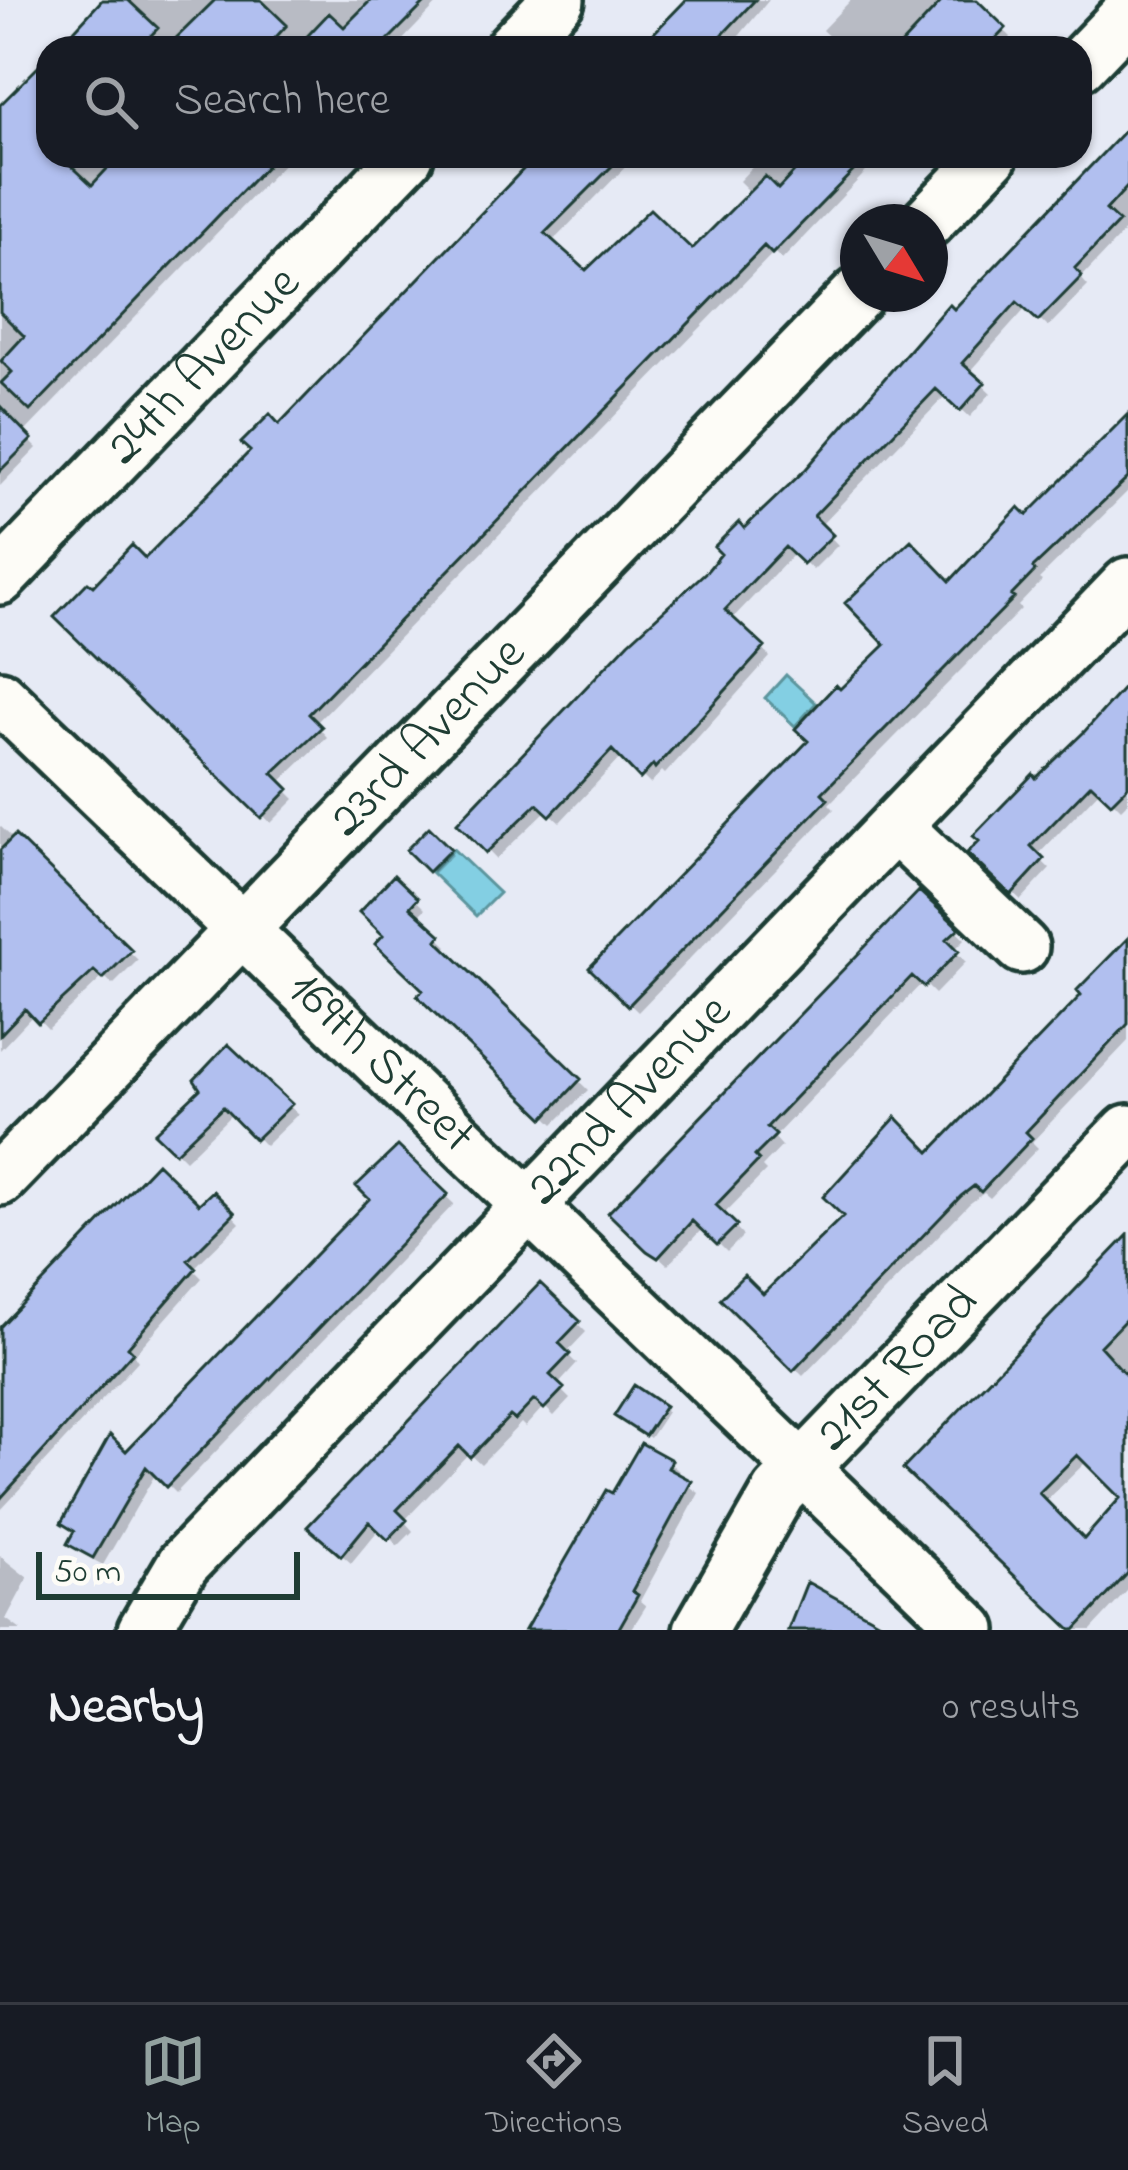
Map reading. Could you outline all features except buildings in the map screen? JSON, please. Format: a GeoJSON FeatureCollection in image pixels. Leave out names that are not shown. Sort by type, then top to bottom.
{"type":"FeatureCollection","features":[{"type":"Feature","properties":{"kind":"street"},"geometry":{"type":"LineString","coordinates":[[524,36],[558,0]]}},
{"type":"Feature","properties":{"kind":"street"},"geometry":{"type":"LineString","coordinates":[[1092,49],[1116,18]]}},
{"type":"Feature","properties":{"kind":"street","name":"24th Avenue"},"geometry":{"type":"LineString","coordinates":[[0,578],[395,168]]}},
{"type":"Feature","properties":{"kind":"street"},"geometry":{"type":"LineString","coordinates":[[944,204],[979,168]]}},
{"type":"Feature","properties":{"kind":"street","name":"23rd Avenue"},"geometry":{"type":"LineString","coordinates":[[0,1179],[841,312]]}},
{"type":"Feature","properties":{"kind":"street","name":"22nd Avenue"},"geometry":{"type":"LineString","coordinates":[[144,1630],[182,1564],[1128,584]]}},
{"type":"Feature","properties":{"kind":"street","name":"169th Street"},"geometry":{"type":"LineString","coordinates":[[0,697],[970,1630]]}},
{"type":"Feature","properties":{"kind":"street"},"geometry":{"type":"LineString","coordinates":[[895,826],[1022,947]]}},
{"type":"Feature","properties":{"kind":"street","name":"21st Road"},"geometry":{"type":"LineString","coordinates":[[700,1630],[778,1492],[1128,1131]]}},
{"type":"Feature","properties":{"kind":"water"},"geometry":{"type":"Polygon","coordinates":[[[786,675],[816,703],[795,726],[765,698],[786,675]]]}},
{"type":"Feature","properties":{"kind":"water"},"geometry":{"type":"Polygon","coordinates":[[[453,849],[499,893],[476,916],[431,872],[453,849]]]}}]}
